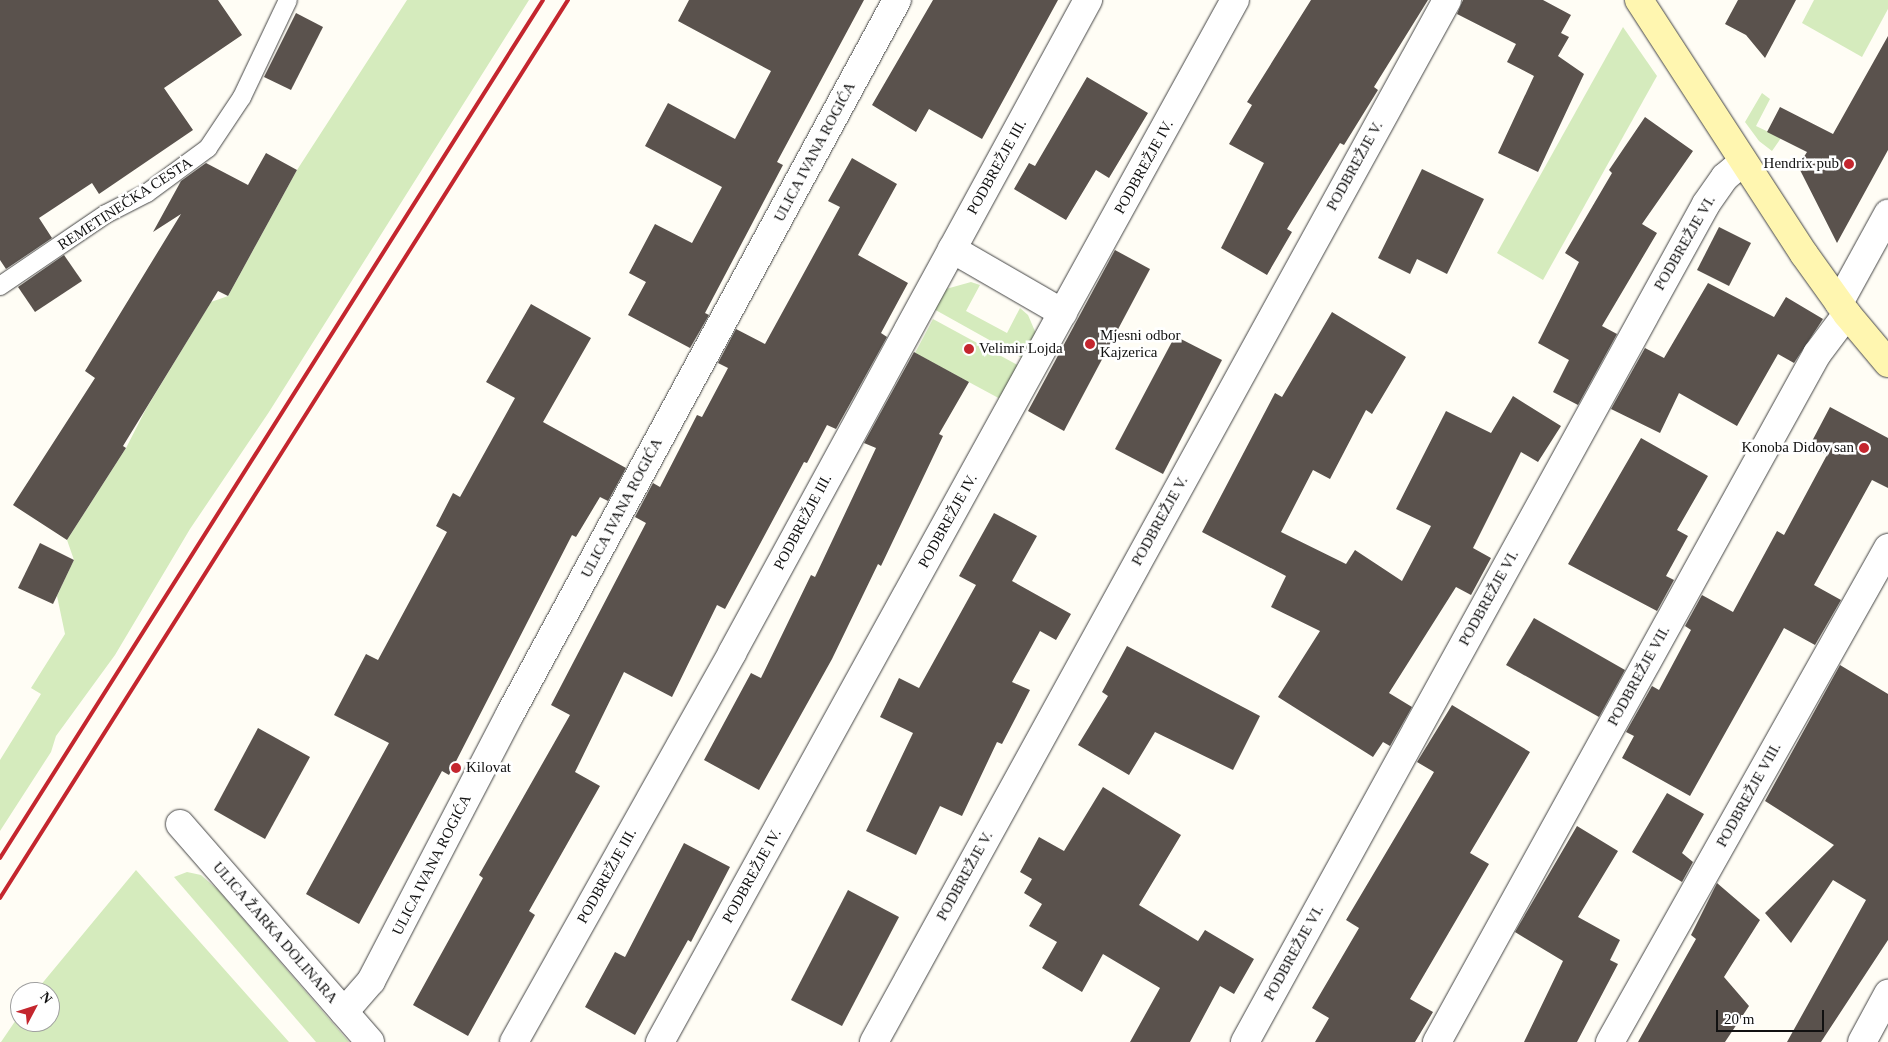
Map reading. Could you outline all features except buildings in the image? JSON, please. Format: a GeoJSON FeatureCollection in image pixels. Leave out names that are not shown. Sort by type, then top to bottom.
{"type":"FeatureCollection","features":[{"type":"Feature","properties":{"kind":"street","name":"ULICA IVANA ROGIĆA"},"geometry":{"type":"LineString","coordinates":[[344,1012],[371,982],[510,714],[897,0]]}},
{"type":"Feature","properties":{"kind":"street","name":"PODBREŽJE III."},"geometry":{"type":"LineString","coordinates":[[514,1042],[732,653],[1088,0]]}},
{"type":"Feature","properties":{"kind":"street","name":"PODBREŽJE IV."},"geometry":{"type":"LineString","coordinates":[[660,1042],[1235,0]]}},
{"type":"Feature","properties":{"kind":"street","name":"PODBREŽJE V."},"geometry":{"type":"LineString","coordinates":[[874,1042],[1447,0]]}},
{"type":"Feature","properties":{"kind":"street"},"geometry":{"type":"LineString","coordinates":[[1639,0],[1743,162],[1843,309],[1888,364]]}},
{"type":"Feature","properties":{"kind":"street","name":"PODBREŽJE VI."},"geometry":{"type":"LineString","coordinates":[[1245,1042],[1706,204],[1724,177],[1743,162]]}},
{"type":"Feature","properties":{"kind":"street","name":"PODBREŽJE VII."},"geometry":{"type":"LineString","coordinates":[[1437,1042],[1843,309],[1888,214]]}},
{"type":"Feature","properties":{"kind":"street"},"geometry":{"type":"LineString","coordinates":[[952,249],[1063,313]]}},
{"type":"Feature","properties":{"kind":"street","name":"PODBREŽJE VIII."},"geometry":{"type":"LineString","coordinates":[[1610,1042],[1888,548]]}},
{"type":"Feature","properties":{"kind":"street","name":"ULICA ŽARKA DOLINARA"},"geometry":{"type":"LineString","coordinates":[[180,824],[370,1042]]}},
{"type":"Feature","properties":{"kind":"street"},"geometry":{"type":"LineString","coordinates":[[1862,1042],[1888,994]]}},
{"type":"Feature","properties":{"kind":"lane","name":"REMETINEČKA CESTA"},"geometry":{"type":"LineString","coordinates":[[0,286],[106,214],[146,193],[208,148],[242,97],[288,0]]}},
{"type":"Feature","properties":{"kind":"green space"},"geometry":{"type":"Polygon","coordinates":[[[407,0],[529,0],[269,412],[190,529],[115,655],[56,736],[51,752],[0,831],[0,760],[41,694],[31,688],[65,634],[57,596],[74,560],[67,540],[126,448],[146,409],[211,302],[228,296],[297,170],[407,0]]]}},
{"type":"Feature","properties":{"kind":"green space"},"geometry":{"type":"Polygon","coordinates":[[[1814,0],[1888,0],[1888,9],[1862,57],[1802,23],[1814,0]]]}},
{"type":"Feature","properties":{"kind":"green space"},"geometry":{"type":"Polygon","coordinates":[[[1623,27],[1657,76],[1543,280],[1497,253],[1623,27]]]}},
{"type":"Feature","properties":{"kind":"green space"},"geometry":{"type":"Polygon","coordinates":[[[1762,93],[1770,99],[1756,126],[1781,138],[1772,151],[1759,141],[1745,122],[1762,93]]]}},
{"type":"Feature","properties":{"kind":"green space"},"geometry":{"type":"Polygon","coordinates":[[[971,282],[980,285],[966,311],[1007,333],[1020,308],[1028,315],[1037,336],[1027,361],[932,308],[946,289],[971,282]]]}},
{"type":"Feature","properties":{"kind":"green space"},"geometry":{"type":"Polygon","coordinates":[[[933,319],[1023,368],[1004,401],[915,353],[933,319]]]}},
{"type":"Feature","properties":{"kind":"green space"},"geometry":{"type":"Polygon","coordinates":[[[136,870],[289,1042],[1,1042],[10,1029],[10,1032],[60,1032],[60,982],[43,982],[136,870]]]}},
{"type":"Feature","properties":{"kind":"green space"},"geometry":{"type":"Polygon","coordinates":[[[187,872],[201,875],[218,890],[349,1042],[316,1042],[174,877],[187,872]]]}},
{"type":"Feature","properties":{"kind":"railway"},"geometry":{"type":"LineString","coordinates":[[0,858],[543,0]]}},
{"type":"Feature","properties":{"kind":"railway"},"geometry":{"type":"LineString","coordinates":[[0,898],[568,0]]}},
{"type":"Feature","properties":{"kind":"place","name":"Hendrix pub"},"geometry":{"type":"Point","coordinates":[1849,164]}},
{"type":"Feature","properties":{"kind":"place","name":"Mjesni odbor Kajzerica"},"geometry":{"type":"Point","coordinates":[1090,344]}},
{"type":"Feature","properties":{"kind":"place","name":"Velimir Lojda"},"geometry":{"type":"Point","coordinates":[969,349]}},
{"type":"Feature","properties":{"kind":"place","name":"Konoba Didov san"},"geometry":{"type":"Point","coordinates":[1864,448]}},
{"type":"Feature","properties":{"kind":"place","name":"Kilovat"},"geometry":{"type":"Point","coordinates":[456,768]}}]}
